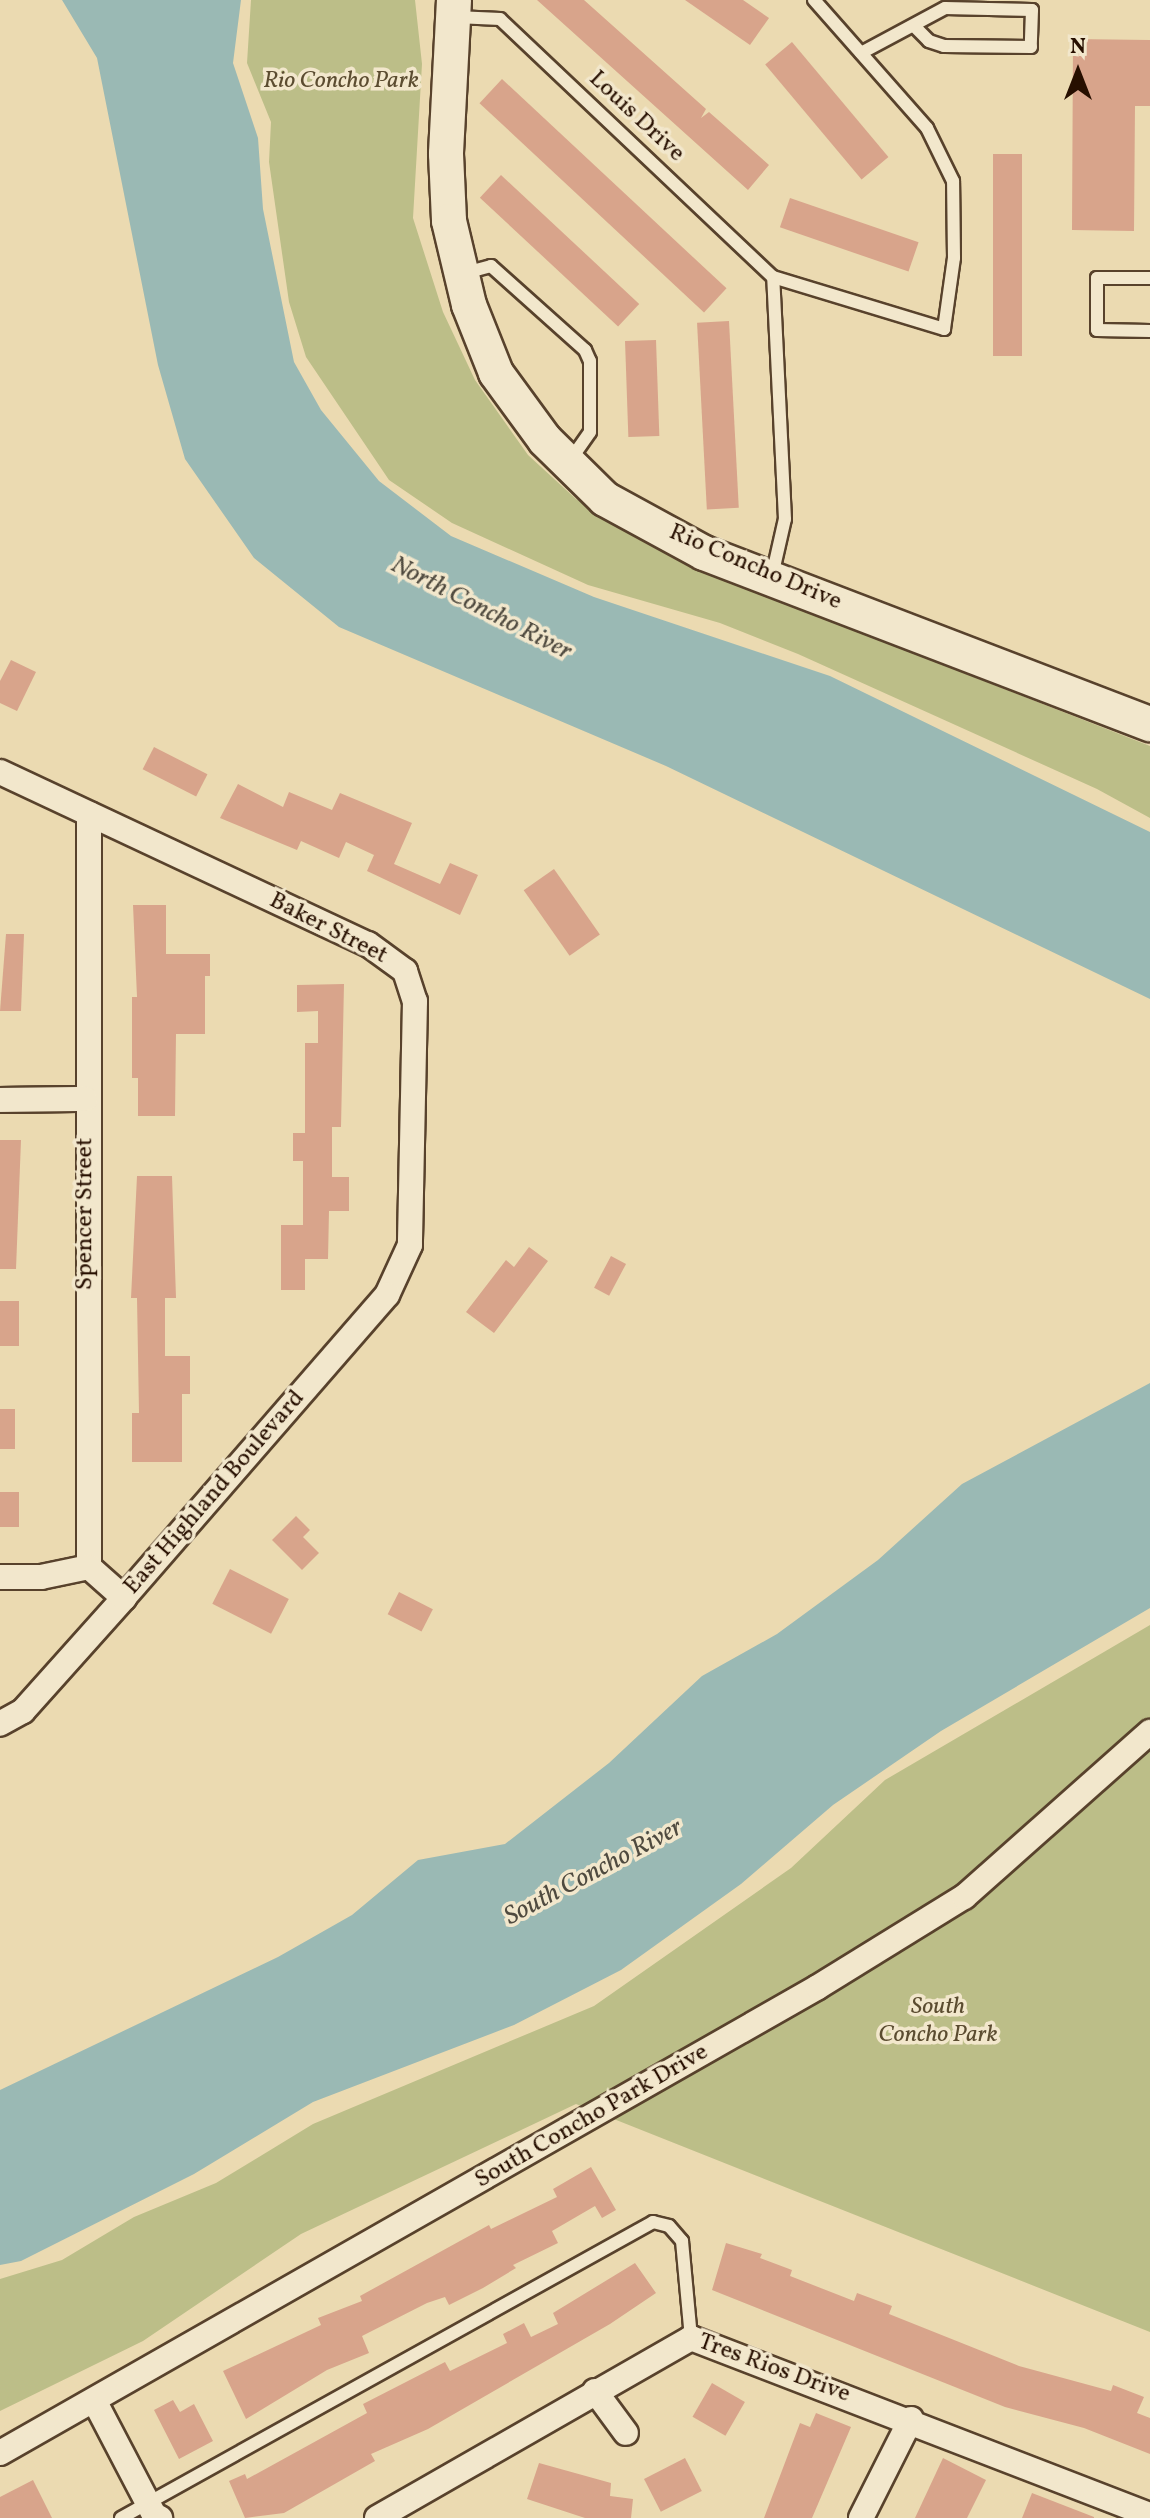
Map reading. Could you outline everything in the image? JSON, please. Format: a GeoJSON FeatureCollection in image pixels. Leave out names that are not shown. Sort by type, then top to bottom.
{"type":"FeatureCollection","features":[{"type":"Feature","properties":{"kind":"street","name":"Rio Concho Drive"},"geometry":{"type":"LineString","coordinates":[[455,9],[446,154],[449,221],[462,274],[496,373],[545,440],[605,499],[704,553],[1150,724]]}},
{"type":"Feature","properties":{"kind":"street","name":"Baker Street"},"geometry":{"type":"LineString","coordinates":[[0,772],[368,944],[405,971],[415,1001],[410,1245]]}},
{"type":"Feature","properties":{"kind":"street","name":"Spencer Street"},"geometry":{"type":"LineString","coordinates":[[89,814],[85,1099],[89,1567]]}},
{"type":"Feature","properties":{"kind":"street"},"geometry":{"type":"LineString","coordinates":[[0,1100],[85,1099]]}},
{"type":"Feature","properties":{"kind":"street","name":"East Highland Boulevard"},"geometry":{"type":"LineString","coordinates":[[0,1724],[23,1711],[387,1295],[410,1245]]}},
{"type":"Feature","properties":{"kind":"street"},"geometry":{"type":"LineString","coordinates":[[0,1577],[41,1577],[89,1567],[124,1598]]}},
{"type":"Feature","properties":{"kind":"street","name":"South Concho Park Drive"},"geometry":{"type":"LineString","coordinates":[[0,2453],[95,2402],[818,1987],[964,1897],[1150,1732]]}},
{"type":"Feature","properties":{"kind":"street","name":"Tres Rios Drive"},"geometry":{"type":"LineString","coordinates":[[377,2518],[691,2338],[911,2419],[1136,2514]]}},
{"type":"Feature","properties":{"kind":"street"},"geometry":{"type":"LineString","coordinates":[[595,2391],[626,2433]]}},
{"type":"Feature","properties":{"kind":"street"},"geometry":{"type":"LineString","coordinates":[[95,2402],[154,2511]]}},
{"type":"Feature","properties":{"kind":"street"},"geometry":{"type":"LineString","coordinates":[[861,2518],[911,2419]]}},
{"type":"Feature","properties":{"kind":"lane"},"geometry":{"type":"LineString","coordinates":[[814,0],[861,53],[892,34],[915,27],[926,14],[945,8],[1032,10],[1031,47],[944,46],[929,41],[915,27]]}},
{"type":"Feature","properties":{"kind":"lane","name":"Louis Drive"},"geometry":{"type":"LineString","coordinates":[[455,9],[500,19],[773,277],[944,329],[954,258],[953,181],[927,128],[861,53]]}},
{"type":"Feature","properties":{"kind":"lane"},"geometry":{"type":"LineString","coordinates":[[462,274],[491,266],[585,350],[590,361],[590,432],[568,463]]}},
{"type":"Feature","properties":{"kind":"lane"},"geometry":{"type":"LineString","coordinates":[[771,578],[785,519],[773,277]]}},
{"type":"Feature","properties":{"kind":"lane"},"geometry":{"type":"LineString","coordinates":[[1150,278],[1097,278],[1097,330],[1150,331]]}},
{"type":"Feature","properties":{"kind":"lane"},"geometry":{"type":"LineString","coordinates":[[121,2518],[154,2511],[653,2222],[669,2226],[682,2241],[691,2338]]}},
{"type":"Feature","properties":{"kind":"green space","name":"Rio Concho Park"},"geometry":{"type":"Polygon","coordinates":[[[251,0],[415,0],[422,64],[413,218],[443,312],[475,380],[528,455],[576,499],[696,568],[1150,746],[1150,818],[1097,789],[798,654],[720,623],[588,585],[452,523],[389,480],[306,357],[289,302],[269,162],[271,122],[247,63],[251,0]]]}},
{"type":"Feature","properties":{"kind":"green space","name":"South Concho Park"},"geometry":{"type":"Polygon","coordinates":[[[1150,1625],[1150,2332],[576,2104],[301,2234],[143,2341],[0,2411],[0,2279],[62,2260],[134,2217],[216,2183],[313,2124],[594,2006],[791,1868],[885,1780],[1150,1625]]]}},
{"type":"Feature","properties":{"kind":"water","name":"North Concho River"},"geometry":{"type":"Polygon","coordinates":[[[62,0],[241,0],[233,63],[258,138],[263,209],[294,362],[321,410],[379,481],[451,536],[594,597],[830,676],[1150,832],[1150,999],[666,766],[339,627],[254,558],[185,459],[158,365],[97,58],[62,0]]]}},
{"type":"Feature","properties":{"kind":"water","name":"South Concho River"},"geometry":{"type":"Polygon","coordinates":[[[1150,1383],[1150,1608],[941,1731],[833,1805],[741,1884],[621,1970],[514,2025],[313,2102],[194,2174],[21,2261],[0,2265],[0,2090],[278,1957],[352,1915],[418,1860],[505,1844],[609,1763],[702,1676],[777,1634],[878,1560],[962,1484],[1150,1383]]]}},
{"type":"Feature","properties":{"kind":"building"},"geometry":{"type":"Polygon","coordinates":[[[537,0],[584,0],[706,109],[701,118],[709,112],[769,165],[748,190],[537,0]]]}},
{"type":"Feature","properties":{"kind":"building"},"geometry":{"type":"Polygon","coordinates":[[[685,0],[743,0],[769,18],[750,45],[685,0]]]}},
{"type":"Feature","properties":{"kind":"building"},"geometry":{"type":"Polygon","coordinates":[[[1073,39],[1150,40],[1150,106],[1135,106],[1134,231],[1072,230],[1073,39]]]}},
{"type":"Feature","properties":{"kind":"building"},"geometry":{"type":"Polygon","coordinates":[[[792,42],[888,157],[862,179],[765,64],[792,42]]]}},
{"type":"Feature","properties":{"kind":"building"},"geometry":{"type":"Polygon","coordinates":[[[502,79],[727,288],[704,313],[479,103],[502,79]]]}},
{"type":"Feature","properties":{"kind":"building"},"geometry":{"type":"Polygon","coordinates":[[[993,154],[1022,154],[1022,356],[993,356],[993,154]]]}},
{"type":"Feature","properties":{"kind":"building"},"geometry":{"type":"Polygon","coordinates":[[[501,175],[639,304],[618,327],[480,198],[501,175]]]}},
{"type":"Feature","properties":{"kind":"building"},"geometry":{"type":"Polygon","coordinates":[[[790,198],[919,242],[908,272],[780,227],[790,198]]]}},
{"type":"Feature","properties":{"kind":"building"},"geometry":{"type":"Polygon","coordinates":[[[729,321],[739,508],[707,509],[697,323],[729,321]]]}},
{"type":"Feature","properties":{"kind":"building"},"geometry":{"type":"Polygon","coordinates":[[[656,340],[659,436],[628,437],[625,341],[656,340]]]}},
{"type":"Feature","properties":{"kind":"building"},"geometry":{"type":"Polygon","coordinates":[[[11,660],[36,672],[17,711],[0,703],[0,681],[11,660]]]}},
{"type":"Feature","properties":{"kind":"building"},"geometry":{"type":"Polygon","coordinates":[[[154,747],[207,774],[196,797],[143,769],[154,747]]]}},
{"type":"Feature","properties":{"kind":"building"},"geometry":{"type":"Polygon","coordinates":[[[238,784],[283,807],[289,792],[332,810],[340,793],[412,823],[394,864],[440,884],[450,863],[478,875],[460,915],[367,871],[374,855],[346,842],[339,858],[301,841],[297,850],[220,818],[238,784]]]}},
{"type":"Feature","properties":{"kind":"building"},"geometry":{"type":"Polygon","coordinates":[[[554,869],[600,935],[570,956],[524,890],[554,869]]]}},
{"type":"Feature","properties":{"kind":"building"},"geometry":{"type":"Polygon","coordinates":[[[133,905],[166,905],[166,954],[210,954],[210,976],[205,976],[205,1034],[176,1034],[175,1116],[138,1116],[138,1078],[132,1078],[132,997],[137,997],[133,905]]]}},
{"type":"Feature","properties":{"kind":"building"},"geometry":{"type":"Polygon","coordinates":[[[6,934],[24,934],[21,1011],[0,1011],[6,934]]]}},
{"type":"Feature","properties":{"kind":"building"},"geometry":{"type":"Polygon","coordinates":[[[344,984],[341,1127],[332,1127],[332,1177],[349,1177],[349,1211],[329,1211],[328,1259],[305,1259],[305,1290],[281,1290],[281,1225],[303,1225],[303,1161],[293,1161],[293,1133],[305,1133],[305,1043],[318,1043],[318,1011],[297,1012],[297,985],[344,984]]]}},
{"type":"Feature","properties":{"kind":"building"},"geometry":{"type":"Polygon","coordinates":[[[0,1140],[21,1140],[16,1269],[0,1269],[0,1140]]]}},
{"type":"Feature","properties":{"kind":"building"},"geometry":{"type":"Polygon","coordinates":[[[137,1176],[172,1176],[176,1298],[165,1298],[165,1356],[190,1356],[190,1394],[182,1394],[182,1462],[132,1462],[132,1413],[139,1413],[137,1298],[131,1298],[137,1176]]]}},
{"type":"Feature","properties":{"kind":"building"},"geometry":{"type":"Polygon","coordinates":[[[529,1247],[548,1261],[494,1333],[466,1312],[506,1260],[514,1267],[529,1247]]]}},
{"type":"Feature","properties":{"kind":"building"},"geometry":{"type":"Polygon","coordinates":[[[611,1256],[626,1264],[609,1296],[594,1288],[611,1256]]]}},
{"type":"Feature","properties":{"kind":"building"},"geometry":{"type":"Polygon","coordinates":[[[0,1301],[19,1301],[19,1346],[0,1346],[0,1301]]]}},
{"type":"Feature","properties":{"kind":"building"},"geometry":{"type":"Polygon","coordinates":[[[0,1409],[15,1409],[15,1449],[0,1449],[0,1409]]]}},
{"type":"Feature","properties":{"kind":"building"},"geometry":{"type":"Polygon","coordinates":[[[0,1492],[19,1492],[19,1527],[0,1527],[0,1492]]]}},
{"type":"Feature","properties":{"kind":"building"},"geometry":{"type":"Polygon","coordinates":[[[296,1516],[310,1530],[303,1537],[319,1553],[302,1570],[272,1540],[296,1516]]]}},
{"type":"Feature","properties":{"kind":"building"},"geometry":{"type":"Polygon","coordinates":[[[230,1569],[289,1599],[271,1634],[212,1604],[230,1569]]]}},
{"type":"Feature","properties":{"kind":"building"},"geometry":{"type":"Polygon","coordinates":[[[399,1592],[433,1609],[422,1632],[388,1614],[399,1592]]]}},
{"type":"Feature","properties":{"kind":"building"},"geometry":{"type":"Polygon","coordinates":[[[591,2167],[616,2210],[602,2218],[595,2206],[552,2231],[558,2243],[513,2265],[516,2268],[483,2288],[449,2305],[445,2297],[427,2303],[362,2336],[369,2353],[327,2370],[246,2419],[223,2371],[321,2325],[318,2318],[362,2301],[360,2296],[489,2225],[491,2229],[557,2197],[553,2189],[591,2167]]]}},
{"type":"Feature","properties":{"kind":"building"},"geometry":{"type":"Polygon","coordinates":[[[726,2243],[762,2254],[760,2258],[792,2270],[790,2276],[854,2301],[857,2293],[892,2306],[889,2314],[1019,2366],[1111,2391],[1113,2385],[1144,2397],[1137,2413],[1150,2418],[1150,2454],[1084,2428],[1005,2407],[712,2290],[726,2243]]]}},
{"type":"Feature","properties":{"kind":"building"},"geometry":{"type":"Polygon","coordinates":[[[635,2263],[656,2293],[610,2324],[428,2429],[371,2454],[375,2461],[284,2513],[245,2518],[229,2481],[245,2474],[247,2479],[367,2413],[363,2404],[445,2362],[450,2371],[507,2343],[503,2334],[524,2323],[531,2337],[558,2324],[553,2313],[635,2263]]]}},
{"type":"Feature","properties":{"kind":"building"},"geometry":{"type":"Polygon","coordinates":[[[712,2383],[745,2402],[725,2436],[693,2417],[712,2383]]]}},
{"type":"Feature","properties":{"kind":"building"},"geometry":{"type":"Polygon","coordinates":[[[173,2400],[180,2412],[194,2404],[213,2441],[179,2459],[154,2410],[173,2400]]]}},
{"type":"Feature","properties":{"kind":"building"},"geometry":{"type":"Polygon","coordinates":[[[816,2413],[851,2427],[812,2518],[764,2518],[800,2423],[810,2427],[816,2413]]]}},
{"type":"Feature","properties":{"kind":"building"},"geometry":{"type":"Polygon","coordinates":[[[685,2458],[702,2491],[661,2512],[644,2479],[685,2458]]]}},
{"type":"Feature","properties":{"kind":"building"},"geometry":{"type":"Polygon","coordinates":[[[943,2458],[986,2480],[967,2518],[915,2518],[943,2458]]]}},
{"type":"Feature","properties":{"kind":"building"},"geometry":{"type":"Polygon","coordinates":[[[539,2463],[611,2483],[610,2496],[633,2499],[631,2518],[585,2518],[527,2499],[539,2463]]]}},
{"type":"Feature","properties":{"kind":"building"},"geometry":{"type":"Polygon","coordinates":[[[33,2480],[52,2518],[0,2518],[0,2497],[33,2480]]]}},
{"type":"Feature","properties":{"kind":"building"},"geometry":{"type":"Polygon","coordinates":[[[1032,2493],[1094,2517],[1094,2518],[1022,2518],[1032,2493]]]}}]}
